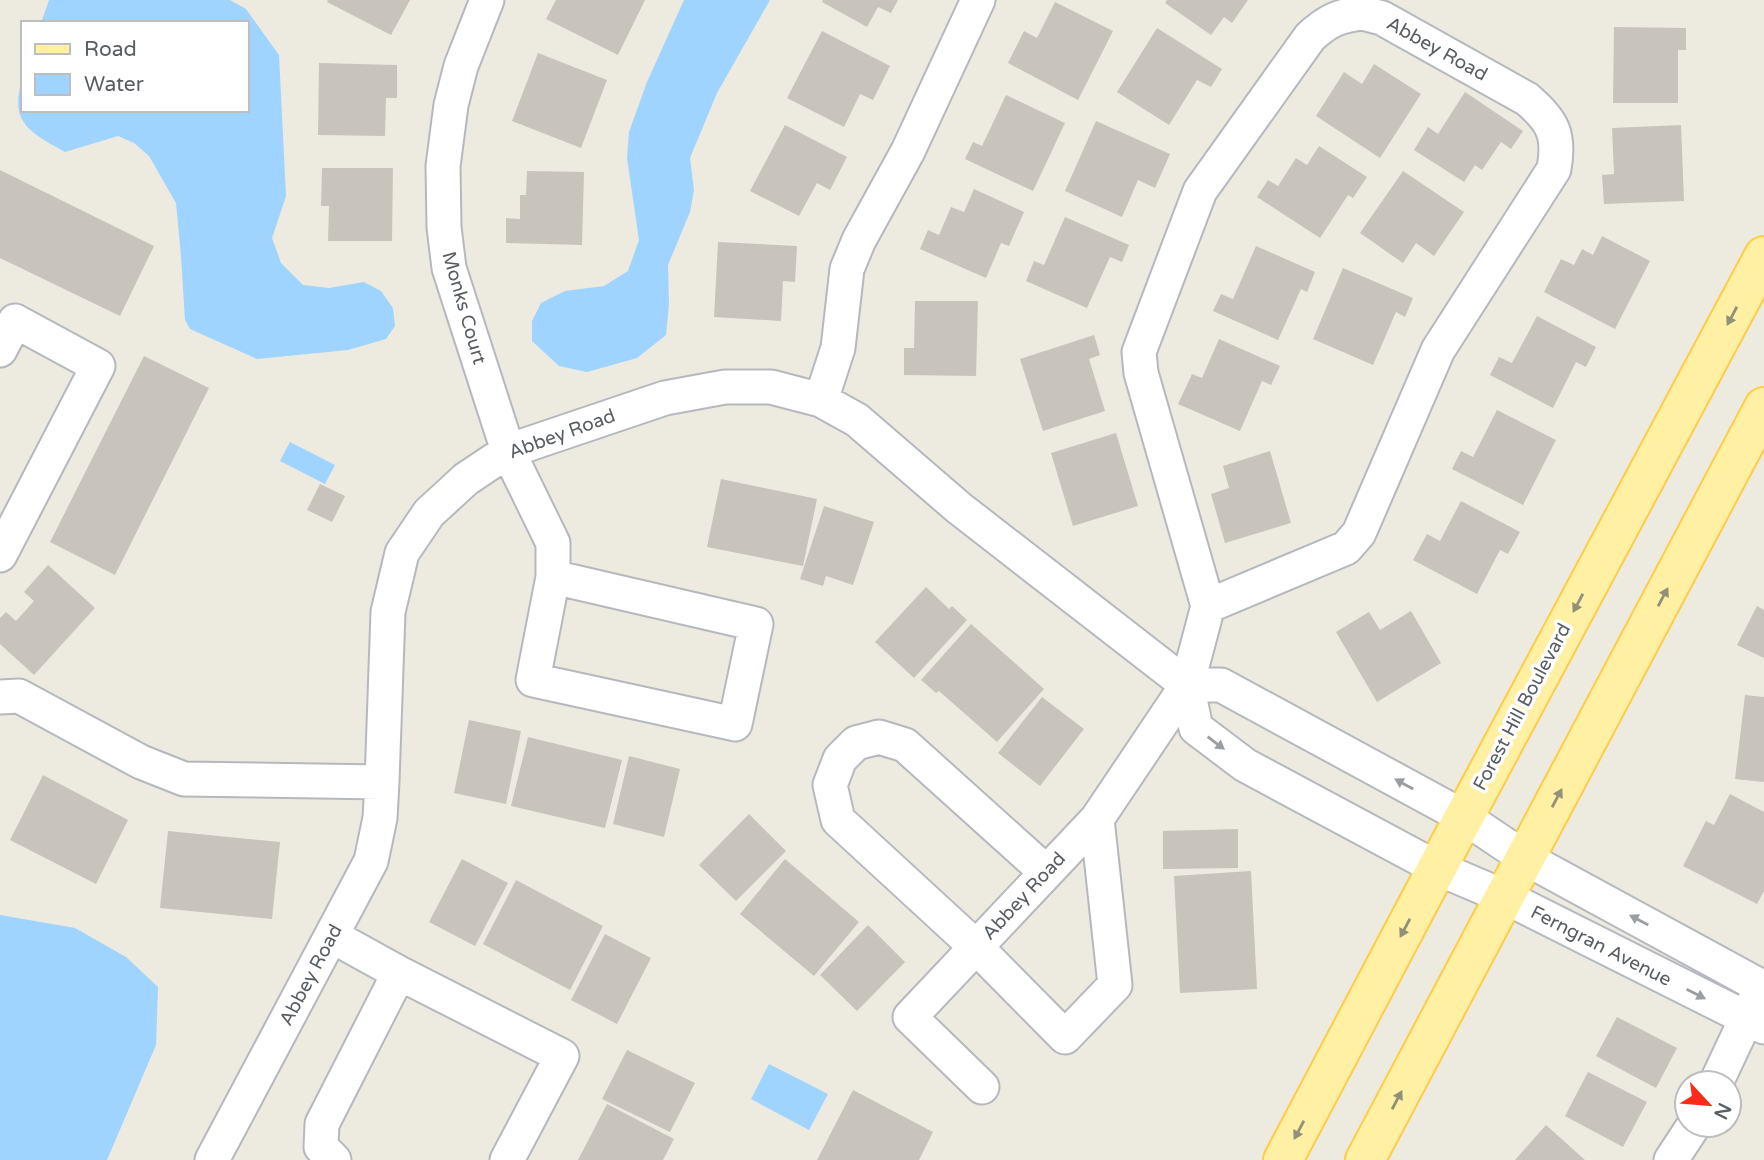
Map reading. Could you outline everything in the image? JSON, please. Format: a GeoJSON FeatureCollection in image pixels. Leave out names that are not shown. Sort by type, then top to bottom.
{"type":"FeatureCollection","features":[{"type":"Feature","properties":{"kind":"main road","name":"Forest Hill Boulevard"},"geometry":{"type":"LineString","coordinates":[[1283,1160],[1764,256]]}},
{"type":"Feature","properties":{"kind":"main road"},"geometry":{"type":"LineString","coordinates":[[1365,1160],[1764,407]]}},
{"type":"Feature","properties":{"kind":"street","name":"Monks Court"},"geometry":{"type":"LineString","coordinates":[[487,0],[461,66],[451,105],[443,166],[444,227],[449,268],[508,451],[553,543],[553,577],[533,680],[735,724],[756,624],[553,577]]}},
{"type":"Feature","properties":{"kind":"street"},"geometry":{"type":"LineString","coordinates":[[821,400],[838,348],[847,269],[859,240],[908,151],[978,0]]}},
{"type":"Feature","properties":{"kind":"street","name":"Abbey Road"},"geometry":{"type":"LineString","coordinates":[[982,1087],[910,1017],[1097,820],[1187,685],[1208,607],[1141,373],[1139,352],[1200,191],[1310,37],[1325,23],[1343,14],[1363,13],[1382,18],[1527,99],[1544,113],[1553,130],[1557,150],[1554,169],[1438,350],[1359,533],[1346,548],[1208,607]]}},
{"type":"Feature","properties":{"kind":"street"},"geometry":{"type":"LineString","coordinates":[[0,350],[7,317],[99,366],[0,555]]}},
{"type":"Feature","properties":{"kind":"street","name":"Abbey Road"},"geometry":{"type":"LineString","coordinates":[[212,1160],[372,861],[380,818],[388,612],[402,554],[429,513],[466,479],[508,451],[664,398],[725,387],[771,387],[821,400],[857,420],[959,508],[1187,685],[1196,728],[1245,765],[1437,868]]}},
{"type":"Feature","properties":{"kind":"street"},"geometry":{"type":"LineString","coordinates":[[1187,685],[1222,685],[1464,817]]}},
{"type":"Feature","properties":{"kind":"street"},"geometry":{"type":"LineString","coordinates":[[0,697],[19,696],[141,762],[184,779],[382,782]]}},
{"type":"Feature","properties":{"kind":"street"},"geometry":{"type":"LineString","coordinates":[[1046,873],[905,745],[879,737],[856,743],[840,758],[830,785],[838,820],[976,947],[1065,1037],[1115,985],[1097,820]]}},
{"type":"Feature","properties":{"kind":"street","name":"Ferngran Avenue"},"geometry":{"type":"LineString","coordinates":[[1464,817],[1525,858],[1763,985]]}},
{"type":"Feature","properties":{"kind":"street","name":"Ferngran Avenue"},"geometry":{"type":"LineString","coordinates":[[1437,868],[1504,897],[1755,1023]]}},
{"type":"Feature","properties":{"kind":"street"},"geometry":{"type":"LineString","coordinates":[[332,936],[562,1056],[507,1160]]}},
{"type":"Feature","properties":{"kind":"street"},"geometry":{"type":"LineString","coordinates":[[334,1160],[321,1147],[322,1124],[399,973]]}},
{"type":"Feature","properties":{"kind":"street"},"geometry":{"type":"LineString","coordinates":[[1725,1069],[1755,1023],[1763,985]]}},
{"type":"Feature","properties":{"kind":"street"},"geometry":{"type":"LineString","coordinates":[[1671,1160],[1685,1139]]}},
{"type":"Feature","properties":{"kind":"water"},"geometry":{"type":"Polygon","coordinates":[[[49,0],[230,0],[246,9],[279,55],[286,196],[272,238],[281,263],[303,285],[329,288],[364,282],[381,291],[393,308],[395,326],[386,339],[348,350],[257,359],[190,329],[185,320],[176,203],[149,156],[134,143],[118,136],[65,152],[32,131],[20,115],[18,105],[21,84],[21,112],[248,112],[248,21],[42,21],[49,0]]]}},
{"type":"Feature","properties":{"kind":"water"},"geometry":{"type":"Polygon","coordinates":[[[684,0],[770,0],[717,93],[690,158],[694,190],[690,212],[668,265],[669,304],[666,335],[637,358],[587,372],[559,366],[532,341],[532,321],[541,303],[565,291],[604,286],[628,271],[639,240],[627,158],[629,132],[647,82],[684,0]]]}},
{"type":"Feature","properties":{"kind":"water"},"geometry":{"type":"Polygon","coordinates":[[[290,442],[335,465],[325,484],[280,461],[290,442]]]}},
{"type":"Feature","properties":{"kind":"water"},"geometry":{"type":"Polygon","coordinates":[[[0,915],[75,928],[126,957],[158,987],[156,1045],[107,1160],[0,1160],[0,915]]]}},
{"type":"Feature","properties":{"kind":"water"},"geometry":{"type":"Polygon","coordinates":[[[769,1064],[828,1094],[809,1130],[751,1099],[769,1064]]]}},
{"type":"Feature","properties":{"kind":"building"},"geometry":{"type":"Polygon","coordinates":[[[410,0],[391,35],[327,2],[410,0]]]}},
{"type":"Feature","properties":{"kind":"building"},"geometry":{"type":"Polygon","coordinates":[[[556,0],[645,0],[618,55],[546,19],[556,0]]]}},
{"type":"Feature","properties":{"kind":"building"},"geometry":{"type":"Polygon","coordinates":[[[898,0],[891,13],[878,7],[867,27],[822,2],[898,0]]]}},
{"type":"Feature","properties":{"kind":"building"},"geometry":{"type":"Polygon","coordinates":[[[1167,0],[1248,0],[1232,23],[1224,17],[1211,35],[1165,3],[1167,0]]]}},
{"type":"Feature","properties":{"kind":"building"},"geometry":{"type":"Polygon","coordinates":[[[1055,2],[1113,31],[1078,100],[1008,63],[1024,31],[1037,38],[1055,2]]]}},
{"type":"Feature","properties":{"kind":"building"},"geometry":{"type":"Polygon","coordinates":[[[1614,27],[1686,28],[1686,50],[1678,50],[1678,103],[1613,103],[1614,27]]]}},
{"type":"Feature","properties":{"kind":"building"},"geometry":{"type":"Polygon","coordinates":[[[1157,28],[1222,69],[1211,87],[1197,80],[1169,125],[1117,92],[1157,28]]]}},
{"type":"Feature","properties":{"kind":"building"},"geometry":{"type":"Polygon","coordinates":[[[822,31],[890,66],[873,100],[860,94],[844,127],[787,98],[822,31]]]}},
{"type":"Feature","properties":{"kind":"building"},"geometry":{"type":"Polygon","coordinates":[[[538,53],[607,80],[581,148],[512,121],[538,53]]]}},
{"type":"Feature","properties":{"kind":"building"},"geometry":{"type":"Polygon","coordinates":[[[319,63],[397,65],[397,98],[386,98],[385,136],[318,135],[319,63]]]}},
{"type":"Feature","properties":{"kind":"building"},"geometry":{"type":"Polygon","coordinates":[[[1374,64],[1421,94],[1380,158],[1316,116],[1344,72],[1362,84],[1374,64]]]}},
{"type":"Feature","properties":{"kind":"building"},"geometry":{"type":"Polygon","coordinates":[[[1465,92],[1523,131],[1511,149],[1501,142],[1482,170],[1475,165],[1464,182],[1414,150],[1428,127],[1438,134],[1465,92]]]}},
{"type":"Feature","properties":{"kind":"building"},"geometry":{"type":"Polygon","coordinates":[[[1006,95],[1065,123],[1033,191],[965,159],[973,142],[982,146],[1006,95]]]}},
{"type":"Feature","properties":{"kind":"building"},"geometry":{"type":"Polygon","coordinates":[[[1096,121],[1170,154],[1155,188],[1138,180],[1122,217],[1065,191],[1096,121]]]}},
{"type":"Feature","properties":{"kind":"building"},"geometry":{"type":"Polygon","coordinates":[[[785,125],[847,157],[830,190],[817,183],[799,216],[750,191],[785,125]]]}},
{"type":"Feature","properties":{"kind":"building"},"geometry":{"type":"Polygon","coordinates":[[[1681,125],[1684,201],[1604,204],[1602,175],[1614,174],[1612,128],[1681,125]]]}},
{"type":"Feature","properties":{"kind":"building"},"geometry":{"type":"Polygon","coordinates":[[[1319,146],[1367,177],[1353,198],[1348,195],[1320,238],[1257,197],[1268,180],[1278,186],[1296,158],[1307,165],[1319,146]]]}},
{"type":"Feature","properties":{"kind":"building"},"geometry":{"type":"Polygon","coordinates":[[[322,168],[393,168],[392,241],[328,241],[329,206],[321,206],[322,168]]]}},
{"type":"Feature","properties":{"kind":"building"},"geometry":{"type":"Polygon","coordinates":[[[0,170],[154,246],[120,316],[0,258],[0,170]]]}},
{"type":"Feature","properties":{"kind":"building"},"geometry":{"type":"Polygon","coordinates":[[[527,171],[584,172],[582,245],[506,243],[506,218],[520,219],[520,195],[526,195],[527,171]]]}},
{"type":"Feature","properties":{"kind":"building"},"geometry":{"type":"Polygon","coordinates":[[[1403,171],[1464,212],[1434,256],[1416,243],[1403,263],[1360,233],[1403,171]]]}},
{"type":"Feature","properties":{"kind":"building"},"geometry":{"type":"Polygon","coordinates":[[[974,189],[1024,212],[1009,246],[1001,243],[986,278],[920,249],[928,230],[939,235],[951,207],[964,212],[974,189]]]}},
{"type":"Feature","properties":{"kind":"building"},"geometry":{"type":"Polygon","coordinates":[[[1065,217],[1129,245],[1122,262],[1110,257],[1087,308],[1026,281],[1034,261],[1044,265],[1065,217]]]}},
{"type":"Feature","properties":{"kind":"building"},"geometry":{"type":"Polygon","coordinates":[[[1602,236],[1650,261],[1615,329],[1544,292],[1561,259],[1574,265],[1582,249],[1593,255],[1602,236]]]}},
{"type":"Feature","properties":{"kind":"building"},"geometry":{"type":"Polygon","coordinates":[[[718,242],[797,246],[795,282],[783,281],[781,321],[714,317],[718,242]]]}},
{"type":"Feature","properties":{"kind":"building"},"geometry":{"type":"Polygon","coordinates":[[[1256,246],[1315,272],[1307,292],[1301,289],[1278,340],[1213,311],[1221,294],[1233,299],[1256,246]]]}},
{"type":"Feature","properties":{"kind":"building"},"geometry":{"type":"Polygon","coordinates":[[[1343,268],[1413,298],[1405,317],[1396,312],[1373,365],[1313,339],[1343,268]]]}},
{"type":"Feature","properties":{"kind":"building"},"geometry":{"type":"Polygon","coordinates":[[[915,301],[978,301],[976,376],[904,375],[904,348],[914,348],[915,301]]]}},
{"type":"Feature","properties":{"kind":"building"},"geometry":{"type":"Polygon","coordinates":[[[1537,316],[1596,347],[1586,367],[1576,362],[1553,408],[1490,375],[1499,357],[1512,363],[1537,316]]]}},
{"type":"Feature","properties":{"kind":"building"},"geometry":{"type":"Polygon","coordinates":[[[1094,335],[1100,355],[1089,359],[1105,411],[1043,431],[1020,359],[1094,335]]]}},
{"type":"Feature","properties":{"kind":"building"},"geometry":{"type":"Polygon","coordinates":[[[1219,339],[1280,366],[1271,385],[1262,381],[1240,431],[1178,404],[1192,374],[1202,378],[1219,339]]]}},
{"type":"Feature","properties":{"kind":"building"},"geometry":{"type":"Polygon","coordinates":[[[144,356],[209,388],[115,575],[50,542],[144,356]]]}},
{"type":"Feature","properties":{"kind":"building"},"geometry":{"type":"Polygon","coordinates":[[[1497,410],[1556,440],[1523,505],[1452,469],[1461,451],[1473,457],[1497,410]]]}},
{"type":"Feature","properties":{"kind":"building"},"geometry":{"type":"Polygon","coordinates":[[[1116,433],[1138,506],[1073,526],[1051,453],[1116,433]]]}},
{"type":"Feature","properties":{"kind":"building"},"geometry":{"type":"Polygon","coordinates":[[[1270,451],[1291,523],[1225,543],[1211,494],[1229,488],[1223,466],[1270,451]]]}},
{"type":"Feature","properties":{"kind":"building"},"geometry":{"type":"Polygon","coordinates":[[[721,479],[817,499],[803,566],[707,547],[721,479]]]}},
{"type":"Feature","properties":{"kind":"building"},"geometry":{"type":"Polygon","coordinates":[[[320,484],[345,496],[332,522],[307,510],[320,484]]]}},
{"type":"Feature","properties":{"kind":"building"},"geometry":{"type":"Polygon","coordinates":[[[1461,501],[1520,532],[1508,554],[1500,550],[1477,594],[1413,560],[1427,534],[1440,541],[1461,501]]]}},
{"type":"Feature","properties":{"kind":"building"},"geometry":{"type":"Polygon","coordinates":[[[824,506],[874,522],[853,585],[826,576],[823,586],[800,579],[824,506]]]}},
{"type":"Feature","properties":{"kind":"building"},"geometry":{"type":"Polygon","coordinates":[[[48,565],[95,608],[34,675],[0,644],[0,618],[6,612],[16,621],[34,601],[24,592],[48,565]]]}},
{"type":"Feature","properties":{"kind":"building"},"geometry":{"type":"Polygon","coordinates":[[[926,587],[949,609],[952,606],[967,620],[914,678],[875,642],[926,587]]]}},
{"type":"Feature","properties":{"kind":"building"},"geometry":{"type":"Polygon","coordinates":[[[1757,606],[1764,610],[1764,658],[1737,645],[1757,606]]]}},
{"type":"Feature","properties":{"kind":"building"},"geometry":{"type":"Polygon","coordinates":[[[1411,611],[1441,663],[1377,702],[1336,632],[1369,612],[1380,630],[1411,611]]]}},
{"type":"Feature","properties":{"kind":"building"},"geometry":{"type":"Polygon","coordinates":[[[971,624],[1044,689],[997,742],[939,691],[936,693],[921,680],[971,624]]]}},
{"type":"Feature","properties":{"kind":"building"},"geometry":{"type":"Polygon","coordinates":[[[1745,695],[1764,697],[1764,782],[1735,779],[1745,695]]]}},
{"type":"Feature","properties":{"kind":"building"},"geometry":{"type":"Polygon","coordinates":[[[1042,697],[1084,729],[1040,786],[998,753],[1042,697]]]}},
{"type":"Feature","properties":{"kind":"building"},"geometry":{"type":"Polygon","coordinates":[[[469,720],[521,731],[506,804],[454,793],[469,720]]]}},
{"type":"Feature","properties":{"kind":"building"},"geometry":{"type":"Polygon","coordinates":[[[528,737],[622,760],[605,828],[511,806],[528,737]]]}},
{"type":"Feature","properties":{"kind":"building"},"geometry":{"type":"Polygon","coordinates":[[[629,756],[680,769],[664,837],[613,824],[629,756]]]}},
{"type":"Feature","properties":{"kind":"building"},"geometry":{"type":"Polygon","coordinates":[[[43,775],[128,820],[96,884],[10,840],[43,775]]]}},
{"type":"Feature","properties":{"kind":"building"},"geometry":{"type":"Polygon","coordinates":[[[1730,794],[1764,812],[1764,891],[1757,904],[1683,866],[1706,821],[1714,825],[1730,794]]]}},
{"type":"Feature","properties":{"kind":"building"},"geometry":{"type":"Polygon","coordinates":[[[749,814],[786,851],[736,901],[699,865],[749,814]]]}},
{"type":"Feature","properties":{"kind":"building"},"geometry":{"type":"Polygon","coordinates":[[[1238,829],[1238,868],[1163,869],[1163,831],[1238,829]]]}},
{"type":"Feature","properties":{"kind":"building"},"geometry":{"type":"Polygon","coordinates":[[[168,831],[280,842],[272,919],[160,908],[168,831]]]}},
{"type":"Feature","properties":{"kind":"building"},"geometry":{"type":"Polygon","coordinates":[[[462,859],[508,883],[475,946],[429,922],[462,859]]]}},
{"type":"Feature","properties":{"kind":"building"},"geometry":{"type":"Polygon","coordinates":[[[785,859],[859,922],[814,976],[740,914],[785,859]]]}},
{"type":"Feature","properties":{"kind":"building"},"geometry":{"type":"Polygon","coordinates":[[[1251,871],[1257,989],[1180,993],[1174,876],[1251,871]]]}},
{"type":"Feature","properties":{"kind":"building"},"geometry":{"type":"Polygon","coordinates":[[[516,880],[603,926],[570,990],[483,944],[516,880]]]}},
{"type":"Feature","properties":{"kind":"building"},"geometry":{"type":"Polygon","coordinates":[[[868,925],[905,962],[857,1011],[820,975],[868,925]]]}},
{"type":"Feature","properties":{"kind":"building"},"geometry":{"type":"Polygon","coordinates":[[[605,934],[651,958],[617,1024],[571,1000],[605,934]]]}},
{"type":"Feature","properties":{"kind":"building"},"geometry":{"type":"Polygon","coordinates":[[[1617,1017],[1677,1048],[1656,1088],[1596,1056],[1617,1017]]]}},
{"type":"Feature","properties":{"kind":"building"},"geometry":{"type":"Polygon","coordinates":[[[627,1050],[695,1083],[670,1132],[602,1099],[627,1050]]]}},
{"type":"Feature","properties":{"kind":"building"},"geometry":{"type":"Polygon","coordinates":[[[1588,1072],[1647,1102],[1623,1147],[1565,1116],[1588,1072]]]}},
{"type":"Feature","properties":{"kind":"building"},"geometry":{"type":"Polygon","coordinates":[[[853,1090],[933,1132],[919,1160],[817,1160],[853,1090]]]}},
{"type":"Feature","properties":{"kind":"building"},"geometry":{"type":"Polygon","coordinates":[[[607,1104],[674,1139],[663,1160],[578,1160],[607,1104]]]}},
{"type":"Feature","properties":{"kind":"building"},"geometry":{"type":"Polygon","coordinates":[[[1546,1125],[1585,1160],[1515,1160],[1546,1125]]]}}]}
